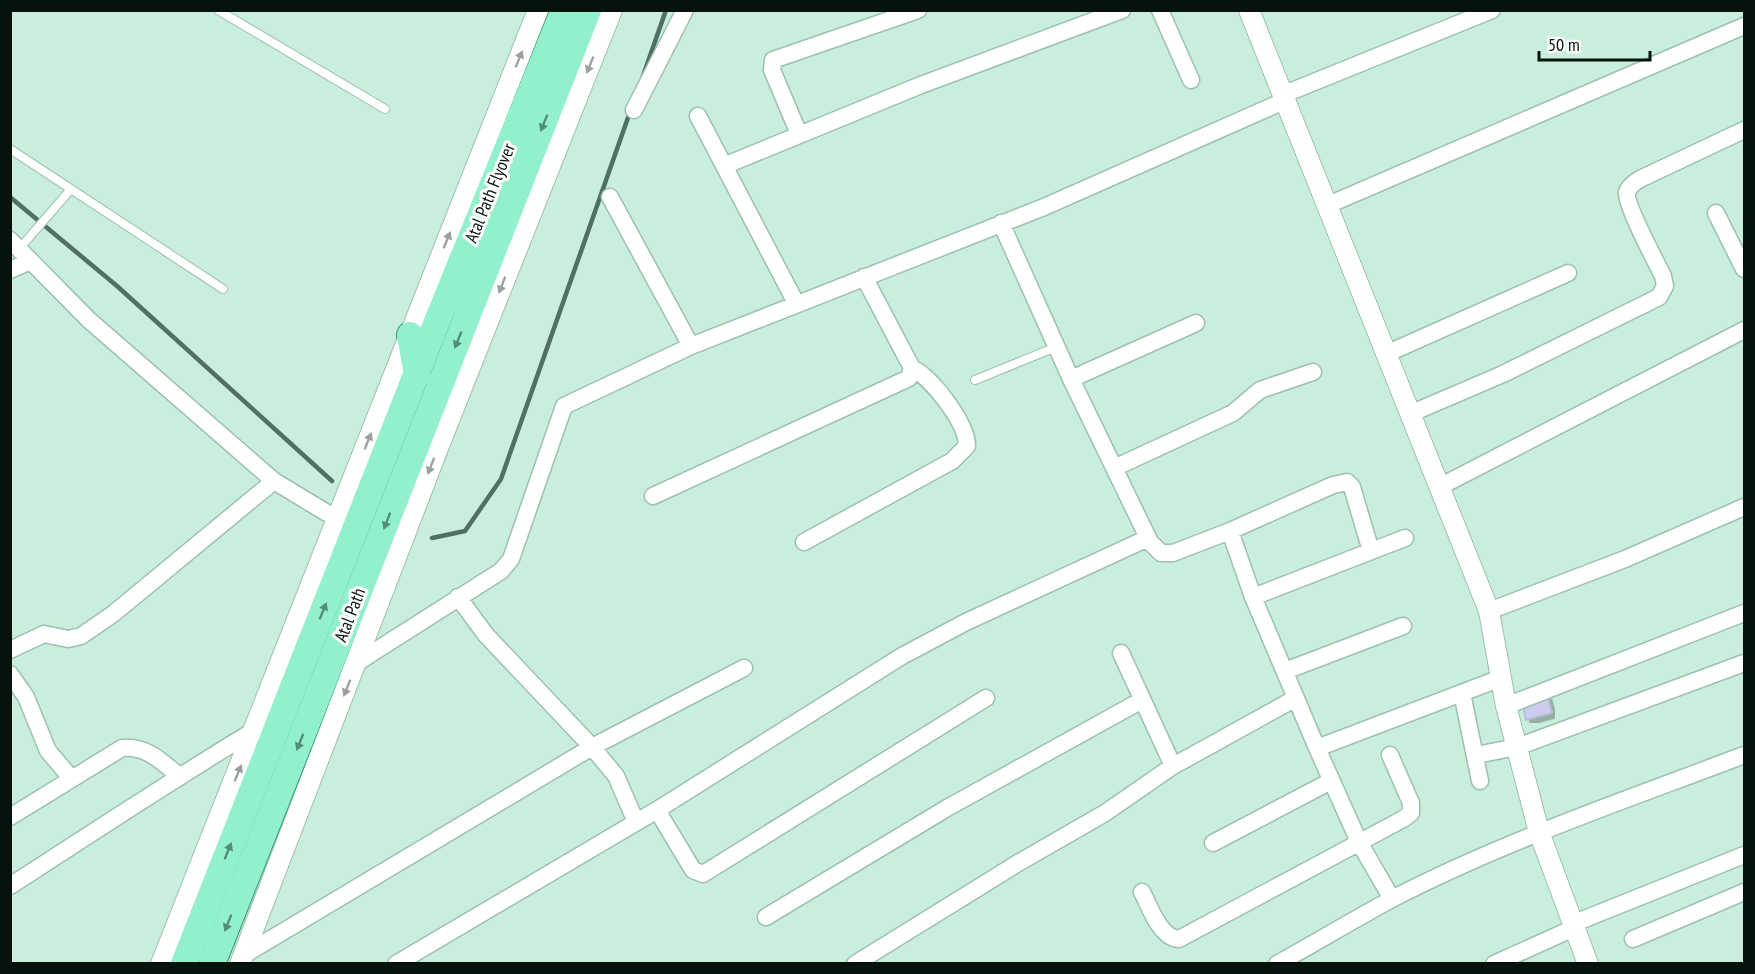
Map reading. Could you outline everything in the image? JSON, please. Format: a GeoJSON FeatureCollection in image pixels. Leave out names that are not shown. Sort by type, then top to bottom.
{"type":"FeatureCollection","features":[{"type":"Feature","properties":{"kind":"main road","name":"Atal Path Flyover"},"geometry":{"type":"LineString","coordinates":[[184,963],[564,10]]}},
{"type":"Feature","properties":{"kind":"main road","name":"Atal Path Flyover"},"geometry":{"type":"LineString","coordinates":[[488,266],[588,10]]}},
{"type":"Feature","properties":{"kind":"main road"},"geometry":{"type":"LineString","coordinates":[[488,266],[514,255]]}},
{"type":"Feature","properties":{"kind":"main road","name":"Atal Path"},"geometry":{"type":"LineString","coordinates":[[212,963],[488,266]]}},
{"type":"Feature","properties":{"kind":"main road"},"geometry":{"type":"LineString","coordinates":[[410,334],[417,375]]}},
{"type":"Feature","properties":{"kind":"street"},"geometry":{"type":"LineString","coordinates":[[161,963],[538,10]]}},
{"type":"Feature","properties":{"kind":"street"},"geometry":{"type":"LineString","coordinates":[[242,959],[514,255],[612,10]]}},
{"type":"Feature","properties":{"kind":"street"},"geometry":{"type":"LineString","coordinates":[[634,110],[685,10]]}},
{"type":"Feature","properties":{"kind":"street"},"geometry":{"type":"LineString","coordinates":[[799,134],[772,70],[773,60],[918,10]]}},
{"type":"Feature","properties":{"kind":"street"},"geometry":{"type":"LineString","coordinates":[[726,165],[921,85],[1122,10]]}},
{"type":"Feature","properties":{"kind":"street"},"geometry":{"type":"LineString","coordinates":[[1160,10],[1191,80]]}},
{"type":"Feature","properties":{"kind":"street"},"geometry":{"type":"LineString","coordinates":[[1249,10],[1489,610],[1506,706],[1539,832],[1588,963]]}},
{"type":"Feature","properties":{"kind":"street"},"geometry":{"type":"LineString","coordinates":[[358,662],[458,597],[490,581],[511,559],[564,406],[691,346],[1044,207],[1283,98],[1492,10]]}},
{"type":"Feature","properties":{"kind":"street"},"geometry":{"type":"LineString","coordinates":[[1328,205],[1744,26]]}},
{"type":"Feature","properties":{"kind":"street"},"geometry":{"type":"LineString","coordinates":[[698,116],[726,165],[796,303]]}},
{"type":"Feature","properties":{"kind":"street"},"geometry":{"type":"LineString","coordinates":[[1412,413],[1503,374],[1659,297],[1665,286],[1663,276],[1630,208],[1627,194],[1629,188],[1640,179],[1744,130]]}},
{"type":"Feature","properties":{"kind":"street"},"geometry":{"type":"LineString","coordinates":[[610,197],[691,346]]}},
{"type":"Feature","properties":{"kind":"street"},"geometry":{"type":"LineString","coordinates":[[1716,213],[1744,269]]}},
{"type":"Feature","properties":{"kind":"street"},"geometry":{"type":"LineString","coordinates":[[1001,223],[1071,380],[1148,538],[1161,553],[1173,553],[1230,531],[1333,485],[1347,482],[1352,488],[1371,551]]}},
{"type":"Feature","properties":{"kind":"street"},"geometry":{"type":"LineString","coordinates":[[19,242],[31,261],[89,320],[274,481],[327,513],[338,515]]}},
{"type":"Feature","properties":{"kind":"street"},"geometry":{"type":"LineString","coordinates":[[10,270],[31,261]]}},
{"type":"Feature","properties":{"kind":"street"},"geometry":{"type":"LineString","coordinates":[[1388,353],[1568,273]]}},
{"type":"Feature","properties":{"kind":"street"},"geometry":{"type":"LineString","coordinates":[[804,542],[952,461],[964,452],[967,446],[964,430],[931,381],[912,368],[864,278]]}},
{"type":"Feature","properties":{"kind":"street"},"geometry":{"type":"LineString","coordinates":[[1071,380],[1196,323]]}},
{"type":"Feature","properties":{"kind":"street"},"geometry":{"type":"LineString","coordinates":[[1441,486],[1744,330]]}},
{"type":"Feature","properties":{"kind":"street"},"geometry":{"type":"LineString","coordinates":[[653,496],[905,380],[912,375],[912,368]]}},
{"type":"Feature","properties":{"kind":"street"},"geometry":{"type":"LineString","coordinates":[[1114,468],[1233,413],[1250,396],[1260,390],[1313,372]]}},
{"type":"Feature","properties":{"kind":"street"},"geometry":{"type":"LineString","coordinates":[[10,650],[44,634],[68,639],[81,636],[114,614],[274,481]]}},
{"type":"Feature","properties":{"kind":"street"},"geometry":{"type":"LineString","coordinates":[[1489,610],[1625,559],[1744,507]]}},
{"type":"Feature","properties":{"kind":"street"},"geometry":{"type":"LineString","coordinates":[[1230,531],[1253,597],[1331,781],[1359,842],[1392,899]]}},
{"type":"Feature","properties":{"kind":"street"},"geometry":{"type":"LineString","coordinates":[[396,963],[648,816],[902,656],[976,617],[1148,538]]}},
{"type":"Feature","properties":{"kind":"street"},"geometry":{"type":"LineString","coordinates":[[1253,597],[1405,538]]}},
{"type":"Feature","properties":{"kind":"street"},"geometry":{"type":"LineString","coordinates":[[458,597],[486,635],[519,673],[592,747],[693,870],[703,874],[986,699]]}},
{"type":"Feature","properties":{"kind":"street"},"geometry":{"type":"LineString","coordinates":[[1506,706],[1744,613]]}},
{"type":"Feature","properties":{"kind":"street"},"geometry":{"type":"LineString","coordinates":[[1285,671],[1403,626]]}},
{"type":"Feature","properties":{"kind":"street"},"geometry":{"type":"LineString","coordinates":[[1121,653],[1173,766]]}},
{"type":"Feature","properties":{"kind":"street"},"geometry":{"type":"LineString","coordinates":[[1476,755],[1517,747],[1744,663]]}},
{"type":"Feature","properties":{"kind":"street"},"geometry":{"type":"LineString","coordinates":[[242,959],[592,747],[744,668]]}},
{"type":"Feature","properties":{"kind":"street"},"geometry":{"type":"LineString","coordinates":[[10,674],[26,697],[48,751],[72,778]]}},
{"type":"Feature","properties":{"kind":"street"},"geometry":{"type":"LineString","coordinates":[[1317,748],[1501,678]]}},
{"type":"Feature","properties":{"kind":"street"},"geometry":{"type":"LineString","coordinates":[[1462,693],[1480,780]]}},
{"type":"Feature","properties":{"kind":"street"},"geometry":{"type":"LineString","coordinates":[[855,963],[1018,863],[1105,813],[1173,766],[1296,698]]}},
{"type":"Feature","properties":{"kind":"street"},"geometry":{"type":"LineString","coordinates":[[766,918],[947,808],[1142,700]]}},
{"type":"Feature","properties":{"kind":"street"},"geometry":{"type":"LineString","coordinates":[[10,886],[149,798],[179,776],[255,730]]}},
{"type":"Feature","properties":{"kind":"street"},"geometry":{"type":"LineString","coordinates":[[10,817],[115,752],[133,747],[150,752],[179,776]]}},
{"type":"Feature","properties":{"kind":"street"},"geometry":{"type":"LineString","coordinates":[[1142,892],[1163,930],[1171,938],[1179,939],[1403,819],[1412,809],[1390,755]]}},
{"type":"Feature","properties":{"kind":"street"},"geometry":{"type":"LineString","coordinates":[[1277,963],[1392,899],[1539,832],[1744,755]]}},
{"type":"Feature","properties":{"kind":"street"},"geometry":{"type":"LineString","coordinates":[[1213,843],[1331,781]]}},
{"type":"Feature","properties":{"kind":"street"},"geometry":{"type":"LineString","coordinates":[[1494,963],[1573,926],[1744,855]]}},
{"type":"Feature","properties":{"kind":"street"},"geometry":{"type":"LineString","coordinates":[[1633,939],[1744,892]]}},
{"type":"Feature","properties":{"kind":"lane"},"geometry":{"type":"LineString","coordinates":[[218,10],[385,109]]}},
{"type":"Feature","properties":{"kind":"lane"},"geometry":{"type":"LineString","coordinates":[[10,148],[224,289]]}},
{"type":"Feature","properties":{"kind":"lane"},"geometry":{"type":"LineString","coordinates":[[19,242],[49,217],[71,189]]}},
{"type":"Feature","properties":{"kind":"lane"},"geometry":{"type":"LineString","coordinates":[[975,380],[1056,347]]}},
{"type":"Feature","properties":{"kind":"building"},"geometry":{"type":"Polygon","coordinates":[[[1547,695],[1552,713],[1526,720],[1522,701],[1547,695]]]}},
{"type":"Feature","properties":{"kind":"waterway"},"geometry":{"type":"LineString","coordinates":[[643,76],[666,10]]}},
{"type":"Feature","properties":{"kind":"waterway"},"geometry":{"type":"LineString","coordinates":[[432,538],[465,531],[501,479],[630,112]]}},
{"type":"Feature","properties":{"kind":"waterway"},"geometry":{"type":"LineString","coordinates":[[10,197],[117,286],[332,481]]}}]}
